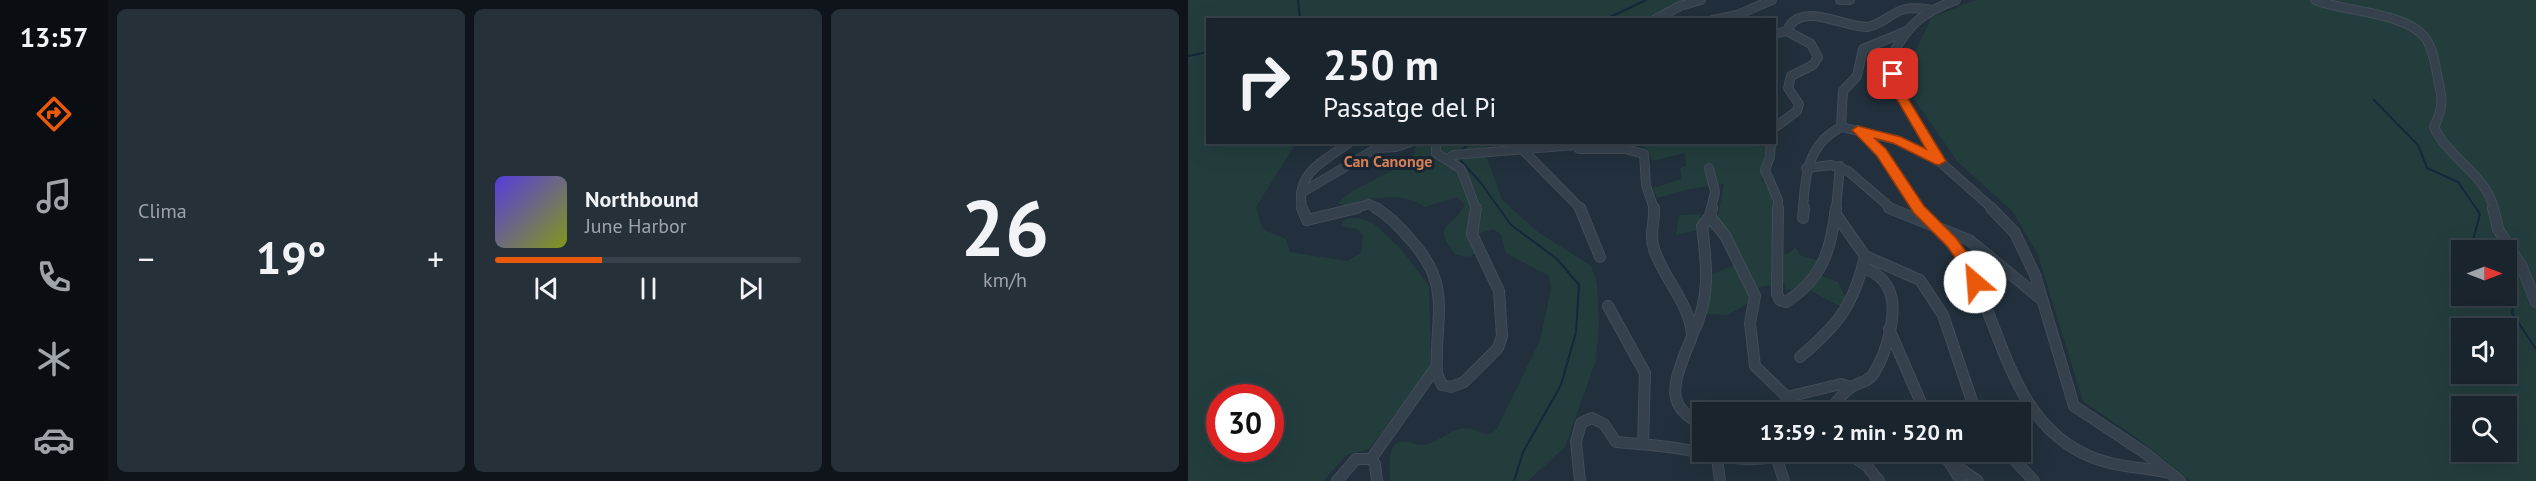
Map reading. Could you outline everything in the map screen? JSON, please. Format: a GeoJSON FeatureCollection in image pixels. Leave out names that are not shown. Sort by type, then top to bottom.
{"type":"FeatureCollection","features":[{"type":"Feature","properties":{"kind":"street"},"geometry":{"type":"LineString","coordinates":[[1658,18],[1680,6],[1701,0]]}},
{"type":"Feature","properties":{"kind":"street"},"geometry":{"type":"LineString","coordinates":[[1735,17],[1772,0]]}},
{"type":"Feature","properties":{"kind":"street"},"geometry":{"type":"LineString","coordinates":[[1840,0],[1850,0]]}},
{"type":"Feature","properties":{"kind":"street"},"geometry":{"type":"LineString","coordinates":[[1939,161],[1894,84],[1888,65],[1914,19],[1928,9],[1956,0]]}},
{"type":"Feature","properties":{"kind":"street"},"geometry":{"type":"LineString","coordinates":[[2315,0],[2346,10],[2397,21],[2425,38],[2443,100],[2443,109],[2434,127],[2438,136],[2478,178],[2492,201],[2498,229],[2521,265],[2536,302]]}},
{"type":"Feature","properties":{"kind":"street"},"geometry":{"type":"LineString","coordinates":[[1787,31],[1792,21],[1801,16],[1818,15],[1869,27],[1905,9],[1928,9]]}},
{"type":"Feature","properties":{"kind":"street"},"geometry":{"type":"LineString","coordinates":[[1776,34],[1787,31],[1810,45],[1818,57],[1813,65],[1791,76],[1788,88],[1799,104],[1797,111],[1776,127]]}},
{"type":"Feature","properties":{"kind":"street"},"geometry":{"type":"LineString","coordinates":[[1841,127],[1843,91],[1857,76],[1863,49],[1907,31]]}},
{"type":"Feature","properties":{"kind":"street"},"geometry":{"type":"LineString","coordinates":[[1803,218],[1806,168],[1830,130],[1841,127],[1897,140],[1939,161],[2011,227],[2032,266],[2074,406],[2145,453],[2180,481]]}},
{"type":"Feature","properties":{"kind":"street"},"geometry":{"type":"LineString","coordinates":[[1858,130],[1882,153],[1919,210],[1937,227],[1965,261],[1993,321],[2010,375],[2030,408],[2051,432],[2082,453],[2108,462],[2171,473]]}},
{"type":"Feature","properties":{"kind":"street"},"geometry":{"type":"LineString","coordinates":[[1347,144],[1305,176],[1301,193],[1303,216],[1307,220],[1362,205],[1376,206],[1430,261],[1439,284],[1436,367],[1442,385],[1445,387],[1459,386],[1486,362],[1498,348],[1502,336],[1499,291],[1472,234],[1476,210],[1474,199],[1461,169],[1450,164],[1451,157]]}},
{"type":"Feature","properties":{"kind":"street"},"geometry":{"type":"LineString","coordinates":[[1301,193],[1377,148],[1404,144]]}},
{"type":"Feature","properties":{"kind":"street"},"geometry":{"type":"LineString","coordinates":[[1436,144],[1436,153],[1451,157],[1575,144],[1585,150],[1625,149],[1644,153],[1646,185],[1654,204],[1655,222],[1651,236],[1654,250],[1675,288],[1692,335]]}},
{"type":"Feature","properties":{"kind":"street"},"geometry":{"type":"LineString","coordinates":[[1771,144],[1770,157],[1765,170],[1778,200],[1778,294],[1780,300],[1786,302],[1797,297],[1823,264],[1830,250],[1840,166]]}},
{"type":"Feature","properties":{"kind":"street"},"geometry":{"type":"LineString","coordinates":[[1523,150],[1583,211],[1600,257]]}},
{"type":"Feature","properties":{"kind":"street"},"geometry":{"type":"LineString","coordinates":[[1806,168],[1840,166],[1883,204],[1905,216],[1969,240],[2041,299]]}},
{"type":"Feature","properties":{"kind":"street"},"geometry":{"type":"LineString","coordinates":[[1692,420],[1686,417],[1676,404],[1675,380],[1692,335],[1703,317],[1708,297],[1702,226],[1710,216],[1715,192],[1709,168]]}},
{"type":"Feature","properties":{"kind":"street"},"geometry":{"type":"LineString","coordinates":[[1835,213],[1864,262],[1893,292],[1894,310],[1874,373],[1868,381],[1851,387],[1837,402]]}},
{"type":"Feature","properties":{"kind":"street"},"geometry":{"type":"LineString","coordinates":[[1710,216],[1726,237],[1755,296],[1750,323],[1755,366],[1787,397],[1841,384],[1851,387]]}},
{"type":"Feature","properties":{"kind":"street"},"geometry":{"type":"LineString","coordinates":[[1800,357],[1835,328],[1860,288],[1864,262]]}},
{"type":"Feature","properties":{"kind":"street"},"geometry":{"type":"LineString","coordinates":[[1864,262],[1920,280],[1944,315],[1972,402]]}},
{"type":"Feature","properties":{"kind":"street"},"geometry":{"type":"LineString","coordinates":[[1608,306],[1645,373],[1642,444]]}},
{"type":"Feature","properties":{"kind":"street"},"geometry":{"type":"LineString","coordinates":[[1888,328],[1921,402]]}},
{"type":"Feature","properties":{"kind":"street"},"geometry":{"type":"LineString","coordinates":[[1371,459],[1436,367]]}},
{"type":"Feature","properties":{"kind":"street"},"geometry":{"type":"LineString","coordinates":[[1580,481],[1576,442],[1581,423],[1592,418],[1604,424],[1616,442],[1692,452]]}},
{"type":"Feature","properties":{"kind":"street"},"geometry":{"type":"LineString","coordinates":[[1337,481],[1360,457],[1371,459],[1375,464],[1377,481]]}},
{"type":"Feature","properties":{"kind":"street"},"geometry":{"type":"LineString","coordinates":[[1718,462],[1720,481]]}},
{"type":"Feature","properties":{"kind":"street"},"geometry":{"type":"LineString","coordinates":[[1779,462],[1784,481]]}},
{"type":"Feature","properties":{"kind":"street"},"geometry":{"type":"LineString","coordinates":[[1861,462],[1879,481]]}},
{"type":"Feature","properties":{"kind":"street"},"geometry":{"type":"LineString","coordinates":[[1949,462],[1961,481]]}},
{"type":"Feature","properties":{"kind":"street"},"geometry":{"type":"LineString","coordinates":[[1953,462],[1978,481]]}},
{"type":"Feature","properties":{"kind":"street"},"geometry":{"type":"LineString","coordinates":[[2016,462],[2034,481]]}},
{"type":"Feature","properties":{"kind":"green space"},"geometry":{"type":"Polygon","coordinates":[[[1188,0],[1689,0],[1645,18],[1206,18],[1206,144],[1295,144],[1256,207],[1262,227],[1286,239],[1290,252],[1347,261],[1361,253],[1363,235],[1358,229],[1342,227],[1342,222],[1358,218],[1373,223],[1401,249],[1429,286],[1431,368],[1369,449],[1347,455],[1323,481],[1188,481],[1188,0]]]}},
{"type":"Feature","properties":{"kind":"green space"},"geometry":{"type":"Polygon","coordinates":[[[1976,0],[2536,0],[2536,481],[2191,481],[2137,438],[2083,401],[2038,255],[2013,212],[1957,161],[1901,80],[1932,17],[1976,0]]]}},
{"type":"Feature","properties":{"kind":"green space"},"geometry":{"type":"Polygon","coordinates":[[[1417,144],[1486,144],[1484,149],[1502,200],[1538,232],[1591,266],[1597,283],[1599,324],[1596,360],[1565,447],[1528,481],[1390,481],[1390,454],[1396,444],[1409,442],[1420,445],[1428,444],[1452,432],[1467,428],[1486,434],[1497,429],[1540,340],[1551,289],[1549,276],[1506,253],[1501,235],[1494,229],[1478,234],[1472,242],[1474,254],[1468,257],[1456,255],[1445,238],[1444,232],[1465,205],[1457,197],[1425,207],[1405,198],[1389,197],[1348,204],[1338,203],[1349,193],[1408,162],[1413,156],[1417,144]]]}},
{"type":"Feature","properties":{"kind":"green space"},"geometry":{"type":"Polygon","coordinates":[[[1646,144],[1767,144],[1769,146],[1761,179],[1773,195],[1773,253],[1788,254],[1796,247],[1800,255],[1818,261],[1811,272],[1838,282],[1847,300],[1843,308],[1800,285],[1794,290],[1785,289],[1784,282],[1752,289],[1750,302],[1728,315],[1706,314],[1711,275],[1744,261],[1725,228],[1715,231],[1702,229],[1676,235],[1679,215],[1700,214],[1700,223],[1717,220],[1724,184],[1689,189],[1657,198],[1653,188],[1682,179],[1680,168],[1686,166],[1685,153],[1652,161],[1648,150],[1642,146],[1646,144]]]}},
{"type":"Feature","properties":{"kind":"waterway"},"geometry":{"type":"LineString","coordinates":[[1298,0],[1300,18]]}},
{"type":"Feature","properties":{"kind":"waterway"},"geometry":{"type":"LineString","coordinates":[[1608,18],[1646,0]]}},
{"type":"Feature","properties":{"kind":"waterway"},"geometry":{"type":"LineString","coordinates":[[1188,56],[1206,52]]}},
{"type":"Feature","properties":{"kind":"waterway"},"geometry":{"type":"LineString","coordinates":[[2374,100],[2418,145],[2427,168],[2458,182],[2480,214],[2473,240]]}},
{"type":"Feature","properties":{"kind":"waterway"},"geometry":{"type":"LineString","coordinates":[[1461,151],[1468,144]]}},
{"type":"Feature","properties":{"kind":"waterway"},"geometry":{"type":"LineString","coordinates":[[1461,157],[1461,161],[1481,183],[1511,225],[1557,259],[1579,285],[1576,332],[1561,385],[1523,452],[1514,481]]}},
{"type":"Feature","properties":{"kind":"waterway"},"geometry":{"type":"LineString","coordinates":[[2513,306],[2512,313],[2536,349]]}},
{"type":"Feature","properties":{"kind":"district","name":"Can Canonge"},"geometry":{"type":"Point","coordinates":[1388,161]}},
{"type":"Feature","properties":{"kind":"route"},"geometry":{"type":"LineString","coordinates":[[1893,74],[1894,84],[1939,157],[1939,161],[1897,140],[1858,130],[1882,153],[1919,210],[1952,242],[1975,282]]}}]}
